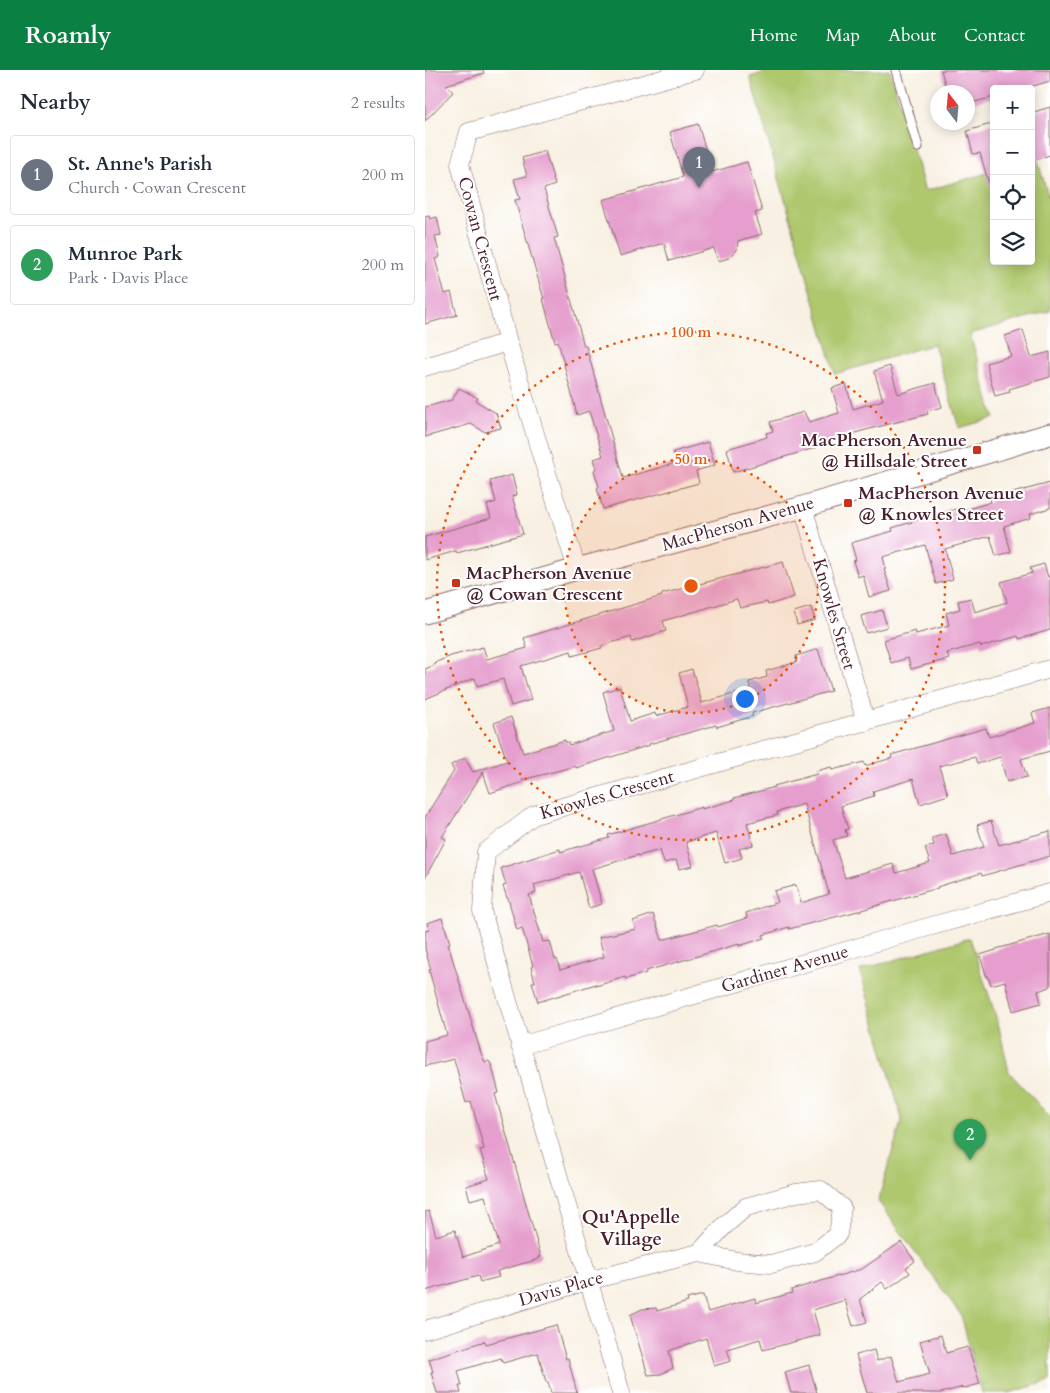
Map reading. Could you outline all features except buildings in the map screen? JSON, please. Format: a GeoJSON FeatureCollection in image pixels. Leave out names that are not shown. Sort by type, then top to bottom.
{"type":"FeatureCollection","features":[{"type":"Feature","properties":{"kind":"street","name":"Cowan Crescent"},"geometry":{"type":"LineString","coordinates":[[577,569],[508,342],[460,164],[469,132],[695,70]]}},
{"type":"Feature","properties":{"kind":"street"},"geometry":{"type":"LineString","coordinates":[[425,367],[508,342]]}},
{"type":"Feature","properties":{"kind":"street","name":"MacPherson Avenue"},"geometry":{"type":"LineString","coordinates":[[425,613],[803,507],[1050,434]]}},
{"type":"Feature","properties":{"kind":"street","name":"Knowles Street"},"geometry":{"type":"LineString","coordinates":[[803,507],[866,722]]}},
{"type":"Feature","properties":{"kind":"street","name":"Knowles Crescent"},"geometry":{"type":"LineString","coordinates":[[621,1393],[587,1281],[482,911],[486,852],[534,815],[1050,669]]}},
{"type":"Feature","properties":{"kind":"street","name":"Gardiner Avenue"},"geometry":{"type":"LineString","coordinates":[[520,1046],[914,931],[1050,894]]}},
{"type":"Feature","properties":{"kind":"street","name":"Davis Place"},"geometry":{"type":"LineString","coordinates":[[425,1330],[587,1281],[699,1253],[737,1261],[771,1264],[815,1252],[838,1234],[842,1208],[821,1190],[796,1193],[746,1208],[724,1226],[699,1253]]}},
{"type":"Feature","properties":{"kind":"lane"},"geometry":{"type":"LineString","coordinates":[[896,70],[918,147]]}},
{"type":"Feature","properties":{"kind":"green space"},"geometry":{"type":"Polygon","coordinates":[[[772,70],[890,70],[925,191],[990,172],[990,265],[1035,265],[1035,159],[1037,158],[1050,202],[1050,311],[970,334],[994,418],[959,428],[934,344],[835,374],[750,77],[772,70]]]}},
{"type":"Feature","properties":{"kind":"green space"},"geometry":{"type":"Polygon","coordinates":[[[970,938],[998,1023],[1009,1072],[1050,1117],[1050,1381],[1009,1393],[982,1393],[961,1315],[878,1201],[902,1119],[860,970],[970,938]]]}},
{"type":"Feature","properties":{"kind":"place","name":"St. Anne's Parish"},"geometry":{"type":"Point","coordinates":[699,188]}},
{"type":"Feature","properties":{"kind":"place","name":"MacPherson Avenue @ Hillsdale Street"},"geometry":{"type":"Point","coordinates":[977,450]}},
{"type":"Feature","properties":{"kind":"place","name":"MacPherson Avenue @ Knowles Street"},"geometry":{"type":"Point","coordinates":[848,503]}},
{"type":"Feature","properties":{"kind":"place","name":"MacPherson Avenue @ Cowan Crescent"},"geometry":{"type":"Point","coordinates":[456,583]}},
{"type":"Feature","properties":{"kind":"place","name":"Munroe Park"},"geometry":{"type":"Point","coordinates":[970,1160]}},
{"type":"Feature","properties":{"kind":"district","name":"Qu'Appelle Village"},"geometry":{"type":"Point","coordinates":[631,1228]}}]}
